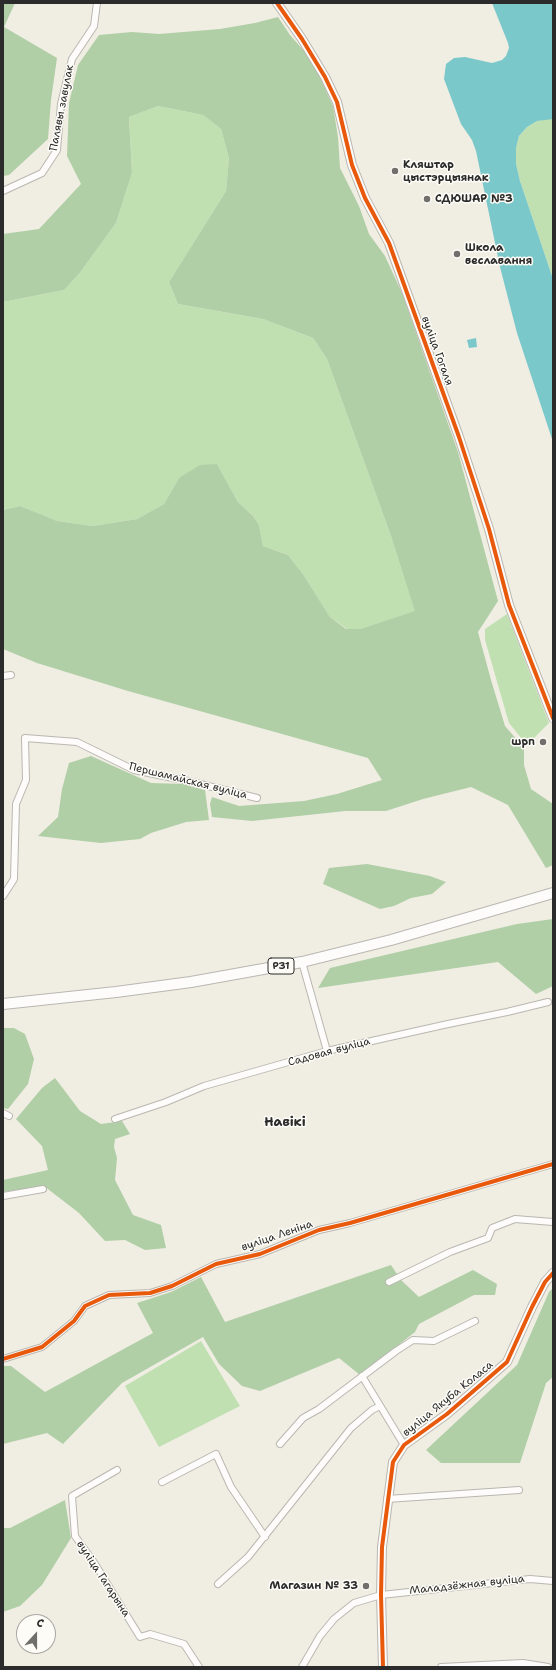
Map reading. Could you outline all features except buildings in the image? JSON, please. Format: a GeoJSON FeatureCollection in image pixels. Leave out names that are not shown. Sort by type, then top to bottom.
{"type":"FeatureCollection","features":[{"type":"Feature","properties":{"kind":"main road","name":"Р31"},"geometry":{"type":"LineString","coordinates":[[3,1004],[116,992],[191,982],[302,962],[384,942],[553,893]]}},
{"type":"Feature","properties":{"kind":"street","name":"Палявы завулак"},"geometry":{"type":"LineString","coordinates":[[3,191],[42,173],[57,150],[61,104],[72,59],[94,26],[97,3]]}},
{"type":"Feature","properties":{"kind":"street","name":"вуліца Гогаля"},"geometry":{"type":"LineString","coordinates":[[277,3],[326,77],[337,102],[352,164],[365,198],[388,243],[459,437],[488,529],[509,605],[553,718]]}},
{"type":"Feature","properties":{"kind":"street"},"geometry":{"type":"LineString","coordinates":[[3,676],[11,676]]}},
{"type":"Feature","properties":{"kind":"street","name":"Першамайская вуліца"},"geometry":{"type":"LineString","coordinates":[[3,896],[14,879],[16,804],[26,780],[25,738],[77,742],[134,770],[188,781],[256,798]]}},
{"type":"Feature","properties":{"kind":"street"},"geometry":{"type":"LineString","coordinates":[[302,962],[328,1051]]}},
{"type":"Feature","properties":{"kind":"street","name":"Садовая вуліца"},"geometry":{"type":"LineString","coordinates":[[115,1119],[166,1102],[204,1086],[328,1051],[548,1002]]}},
{"type":"Feature","properties":{"kind":"street","name":"вуліца Леніна"},"geometry":{"type":"LineString","coordinates":[[3,1359],[42,1347],[74,1321],[85,1306],[109,1295],[150,1293],[172,1286],[216,1264],[260,1254],[319,1230],[350,1224],[553,1164]]}},
{"type":"Feature","properties":{"kind":"street"},"geometry":{"type":"LineString","coordinates":[[3,1196],[43,1189]]}},
{"type":"Feature","properties":{"kind":"street"},"geometry":{"type":"LineString","coordinates":[[388,1282],[450,1252],[488,1238],[492,1228],[514,1219],[553,1222]]}},
{"type":"Feature","properties":{"kind":"street","name":"вуліца Якуба Коласа"},"geometry":{"type":"LineString","coordinates":[[383,1667],[381,1595],[382,1546],[392,1462],[404,1445],[441,1418],[507,1362],[532,1307],[546,1282],[553,1273]]}},
{"type":"Feature","properties":{"kind":"street"},"geometry":{"type":"LineString","coordinates":[[280,1444],[303,1418],[319,1409],[396,1351],[414,1340],[434,1341],[475,1321]]}},
{"type":"Feature","properties":{"kind":"street"},"geometry":{"type":"LineString","coordinates":[[362,1376],[404,1445]]}},
{"type":"Feature","properties":{"kind":"street"},"geometry":{"type":"LineString","coordinates":[[218,1584],[248,1557],[351,1428],[372,1410],[380,1406]]}},
{"type":"Feature","properties":{"kind":"street"},"geometry":{"type":"LineString","coordinates":[[162,1482],[216,1454],[231,1487],[265,1537]]}},
{"type":"Feature","properties":{"kind":"street","name":"вуліца Гагарына"},"geometry":{"type":"LineString","coordinates":[[116,1470],[72,1496],[75,1536],[96,1564],[140,1637],[150,1634],[184,1644],[199,1667]]}},
{"type":"Feature","properties":{"kind":"street"},"geometry":{"type":"LineString","coordinates":[[387,1500],[518,1490]]}},
{"type":"Feature","properties":{"kind":"street","name":"Маладзёжная вуліца"},"geometry":{"type":"LineString","coordinates":[[381,1595],[530,1579],[553,1581]]}},
{"type":"Feature","properties":{"kind":"street"},"geometry":{"type":"LineString","coordinates":[[302,1667],[320,1636],[334,1619],[354,1602],[381,1595]]}},
{"type":"Feature","properties":{"kind":"street"},"geometry":{"type":"LineString","coordinates":[[441,1667],[523,1663],[548,1667]]}},
{"type":"Feature","properties":{"kind":"green space"},"geometry":{"type":"Polygon","coordinates":[[[3,3],[15,3],[4,27],[57,58],[51,100],[48,139],[9,175],[3,176],[3,3]]]}},
{"type":"Feature","properties":{"kind":"green space"},"geometry":{"type":"Polygon","coordinates":[[[278,17],[290,35],[312,60],[333,106],[338,137],[340,168],[359,206],[369,234],[385,256],[402,293],[458,452],[498,601],[478,632],[505,726],[524,748],[524,765],[531,789],[553,804],[553,865],[546,868],[508,805],[471,787],[423,799],[386,811],[345,811],[252,821],[212,817],[210,804],[212,797],[239,806],[304,801],[337,794],[382,780],[368,758],[128,691],[37,663],[3,649],[3,510],[20,506],[57,521],[93,526],[137,519],[164,504],[179,478],[200,465],[217,464],[238,502],[253,516],[259,525],[263,546],[288,555],[303,574],[330,617],[346,629],[360,629],[415,611],[391,536],[327,359],[313,338],[263,319],[178,304],[169,282],[226,191],[229,158],[221,129],[203,115],[158,106],[129,117],[132,173],[116,223],[79,274],[64,290],[3,302],[3,234],[39,229],[81,184],[67,156],[69,103],[78,65],[99,35],[132,32],[159,34],[220,29],[255,23],[278,17]]]}},
{"type":"Feature","properties":{"kind":"green space"},"geometry":{"type":"Polygon","coordinates":[[[158,106],[203,115],[221,129],[229,158],[226,191],[169,282],[178,304],[263,319],[313,338],[327,359],[391,536],[416,611],[360,629],[347,629],[330,617],[303,574],[288,555],[263,546],[259,525],[253,516],[238,502],[217,464],[179,478],[164,504],[137,519],[93,526],[57,521],[20,506],[3,510],[3,302],[64,290],[79,274],[116,223],[132,173],[129,117],[158,106]]]}},
{"type":"Feature","properties":{"kind":"green space"},"geometry":{"type":"Polygon","coordinates":[[[553,119],[553,279],[520,181],[516,164],[516,148],[519,136],[527,127],[537,121],[553,119]]]}},
{"type":"Feature","properties":{"kind":"green space"},"geometry":{"type":"Polygon","coordinates":[[[507,614],[549,723],[527,745],[509,723],[485,640],[485,629],[507,614]]]}},
{"type":"Feature","properties":{"kind":"green space"},"geometry":{"type":"Polygon","coordinates":[[[91,756],[151,783],[183,784],[205,790],[209,820],[186,822],[151,833],[140,839],[101,843],[38,836],[58,817],[62,789],[69,763],[91,756]]]}},
{"type":"Feature","properties":{"kind":"green space"},"geometry":{"type":"Polygon","coordinates":[[[367,864],[430,876],[446,882],[432,894],[411,898],[394,906],[380,909],[323,884],[329,868],[367,864]]]}},
{"type":"Feature","properties":{"kind":"green space"},"geometry":{"type":"Polygon","coordinates":[[[553,919],[553,986],[536,994],[498,962],[318,988],[330,968],[517,924],[553,919]]]}},
{"type":"Feature","properties":{"kind":"green space"},"geometry":{"type":"Polygon","coordinates":[[[3,1028],[14,1028],[25,1034],[34,1059],[28,1084],[8,1109],[3,1108],[3,1028]]]}},
{"type":"Feature","properties":{"kind":"green space"},"geometry":{"type":"Polygon","coordinates":[[[55,1078],[80,1111],[101,1124],[122,1121],[130,1134],[115,1139],[114,1147],[117,1158],[115,1180],[133,1215],[161,1225],[166,1248],[145,1250],[125,1240],[105,1241],[79,1213],[44,1186],[3,1192],[3,1180],[48,1170],[42,1146],[16,1119],[42,1088],[55,1078]]]}},
{"type":"Feature","properties":{"kind":"green space"},"geometry":{"type":"Polygon","coordinates":[[[391,1265],[401,1280],[419,1297],[473,1270],[497,1284],[495,1295],[474,1295],[419,1324],[415,1332],[360,1375],[339,1358],[260,1391],[242,1386],[219,1364],[203,1337],[122,1383],[63,1444],[47,1433],[3,1444],[3,1366],[11,1366],[45,1392],[153,1333],[137,1303],[171,1292],[201,1277],[225,1322],[391,1265]]]}},
{"type":"Feature","properties":{"kind":"green space"},"geometry":{"type":"Polygon","coordinates":[[[553,1288],[553,1377],[546,1383],[520,1463],[441,1463],[426,1450],[517,1365],[549,1292],[553,1288]]]}},
{"type":"Feature","properties":{"kind":"green space"},"geometry":{"type":"Polygon","coordinates":[[[201,1341],[240,1406],[159,1447],[125,1386],[201,1341]]]}},
{"type":"Feature","properties":{"kind":"green space"},"geometry":{"type":"Polygon","coordinates":[[[65,1500],[71,1538],[42,1585],[20,1606],[3,1612],[3,1528],[10,1528],[65,1500]]]}},
{"type":"Feature","properties":{"kind":"water"},"geometry":{"type":"Polygon","coordinates":[[[492,3],[553,3],[553,119],[537,121],[527,127],[519,136],[516,148],[516,164],[520,181],[553,279],[553,442],[517,333],[500,267],[476,151],[472,140],[461,124],[444,79],[446,64],[454,58],[465,57],[492,63],[502,60],[506,56],[509,48],[508,43],[492,3]]]}},
{"type":"Feature","properties":{"kind":"water"},"geometry":{"type":"Polygon","coordinates":[[[476,338],[477,347],[469,348],[467,340],[476,338]]]}},
{"type":"Feature","properties":{"kind":"cycle path"},"geometry":{"type":"LineString","coordinates":[[277,3],[302,39],[325,77],[337,102],[352,165],[365,198],[389,243],[459,437],[489,529],[509,605],[553,718]]}},
{"type":"Feature","properties":{"kind":"cycle path"},"geometry":{"type":"LineString","coordinates":[[3,1359],[42,1347],[74,1321],[85,1306],[109,1295],[150,1293],[172,1286],[216,1264],[260,1254],[319,1230],[350,1223],[553,1164]]}},
{"type":"Feature","properties":{"kind":"cycle path"},"geometry":{"type":"LineString","coordinates":[[383,1667],[381,1595],[382,1547],[393,1462],[404,1445],[447,1414],[507,1362],[532,1307],[545,1282],[553,1273]]}},
{"type":"Feature","properties":{"kind":"place","name":"Кляштар цыстэрцыянак"},"geometry":{"type":"Point","coordinates":[395,171]}},
{"type":"Feature","properties":{"kind":"place","name":"СДЮШАР №3"},"geometry":{"type":"Point","coordinates":[427,199]}},
{"type":"Feature","properties":{"kind":"place","name":"Школа веславання"},"geometry":{"type":"Point","coordinates":[457,254]}},
{"type":"Feature","properties":{"kind":"place","name":"шрп"},"geometry":{"type":"Point","coordinates":[543,742]}},
{"type":"Feature","properties":{"kind":"place","name":"Магазин № 33"},"geometry":{"type":"Point","coordinates":[366,1586]}},
{"type":"Feature","properties":{"kind":"district","name":"Навікі"},"geometry":{"type":"Point","coordinates":[285,1123]}}]}
